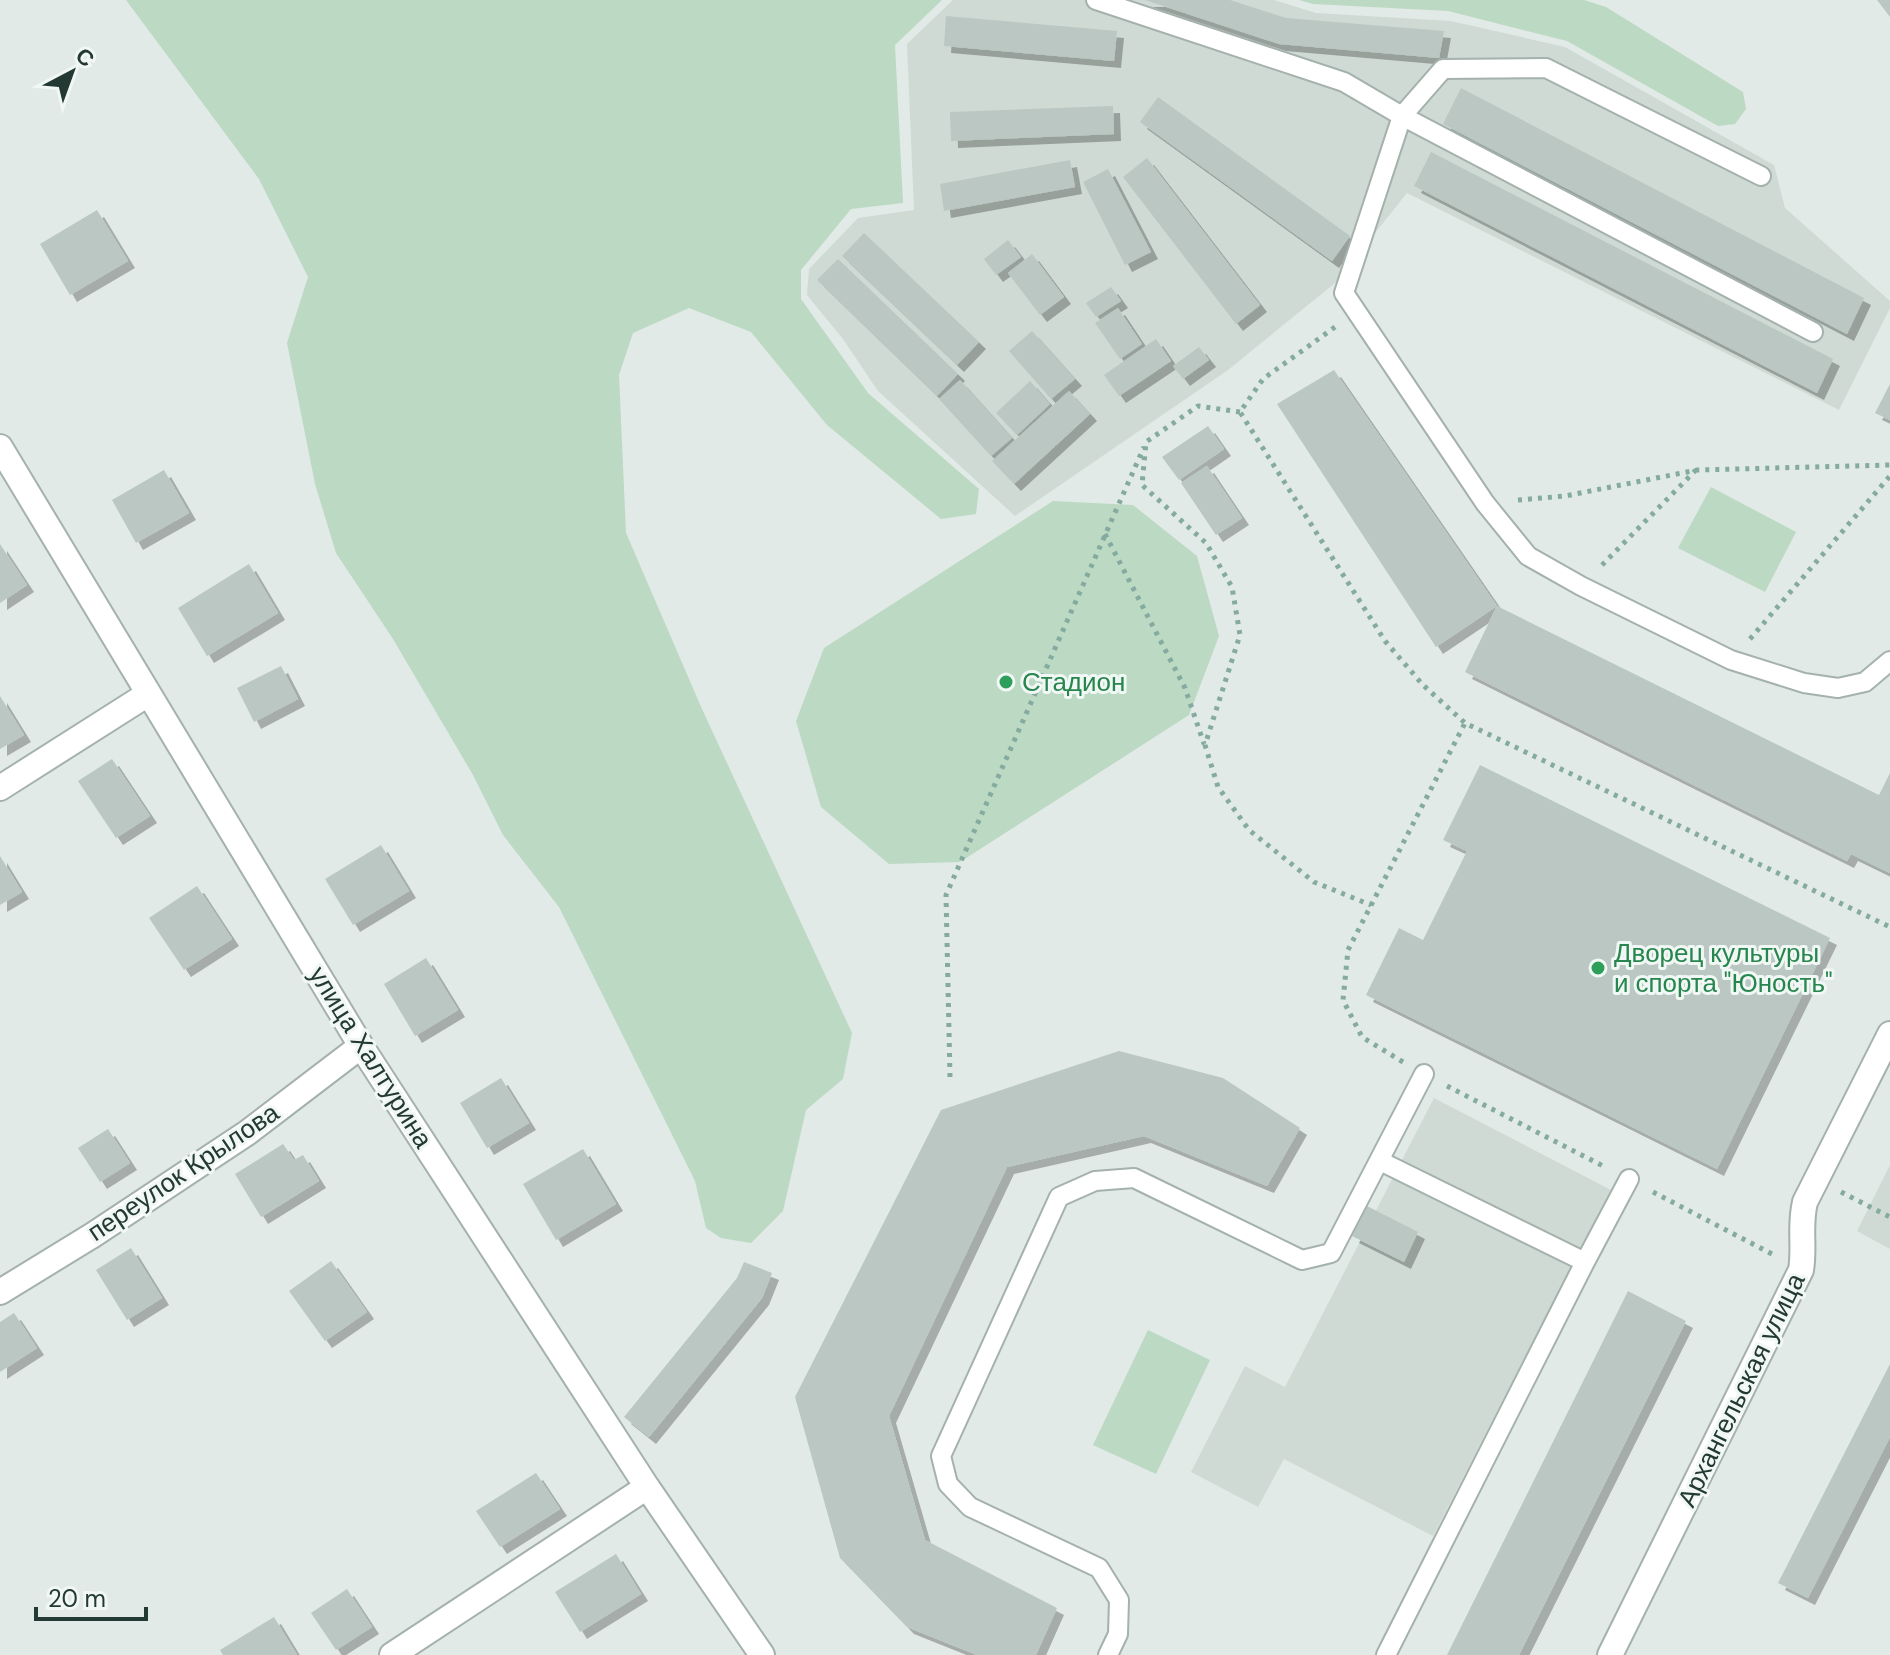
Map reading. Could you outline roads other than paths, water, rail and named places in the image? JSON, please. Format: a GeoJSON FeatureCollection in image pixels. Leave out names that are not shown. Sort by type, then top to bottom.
{"type":"FeatureCollection","features":[{"type":"Feature","properties":{"kind":"street","name":"улица Халтурина"},"geometry":{"type":"LineString","coordinates":[[0,447],[361,1046],[647,1487],[762,1655]]}},
{"type":"Feature","properties":{"kind":"street"},"geometry":{"type":"LineString","coordinates":[[0,788],[148,694]]}},
{"type":"Feature","properties":{"kind":"street","name":"Архангельская улица"},"geometry":{"type":"LineString","coordinates":[[1610,1655],[1801,1270],[1804,1255],[1800,1223],[1805,1202],[1890,1034]]}},
{"type":"Feature","properties":{"kind":"street","name":"переулок Крылова"},"geometry":{"type":"LineString","coordinates":[[0,1292],[93,1235],[247,1133],[361,1046]]}},
{"type":"Feature","properties":{"kind":"street"},"geometry":{"type":"LineString","coordinates":[[392,1655],[647,1487]]}},
{"type":"Feature","properties":{"kind":"lane"},"geometry":{"type":"LineString","coordinates":[[1096,0],[1344,82],[1402,116],[1813,332]]}},
{"type":"Feature","properties":{"kind":"lane"},"geometry":{"type":"LineString","coordinates":[[1761,176],[1546,68],[1443,69],[1402,116],[1344,293],[1485,503],[1528,556],[1581,586],[1731,660],[1804,683],[1838,688],[1865,682],[1890,661]]}},
{"type":"Feature","properties":{"kind":"lane"},"geometry":{"type":"LineString","coordinates":[[1108,1655],[1118,1634],[1119,1600],[1099,1568],[970,1507],[948,1484],[941,1456],[1059,1197],[1095,1181],[1134,1178],[1302,1260],[1331,1253],[1424,1074]]}},
{"type":"Feature","properties":{"kind":"lane"},"geometry":{"type":"LineString","coordinates":[[1380,1161],[1585,1262]]}},
{"type":"Feature","properties":{"kind":"lane"},"geometry":{"type":"LineString","coordinates":[[1386,1655],[1629,1179]]}},
{"type":"Feature","properties":{"kind":"place","name":"Стадион"},"geometry":{"type":"Point","coordinates":[1006,682]}},
{"type":"Feature","properties":{"kind":"place","name":"Дворец культуры и спорта \"Юность\""},"geometry":{"type":"Point","coordinates":[1598,968]}}]}
